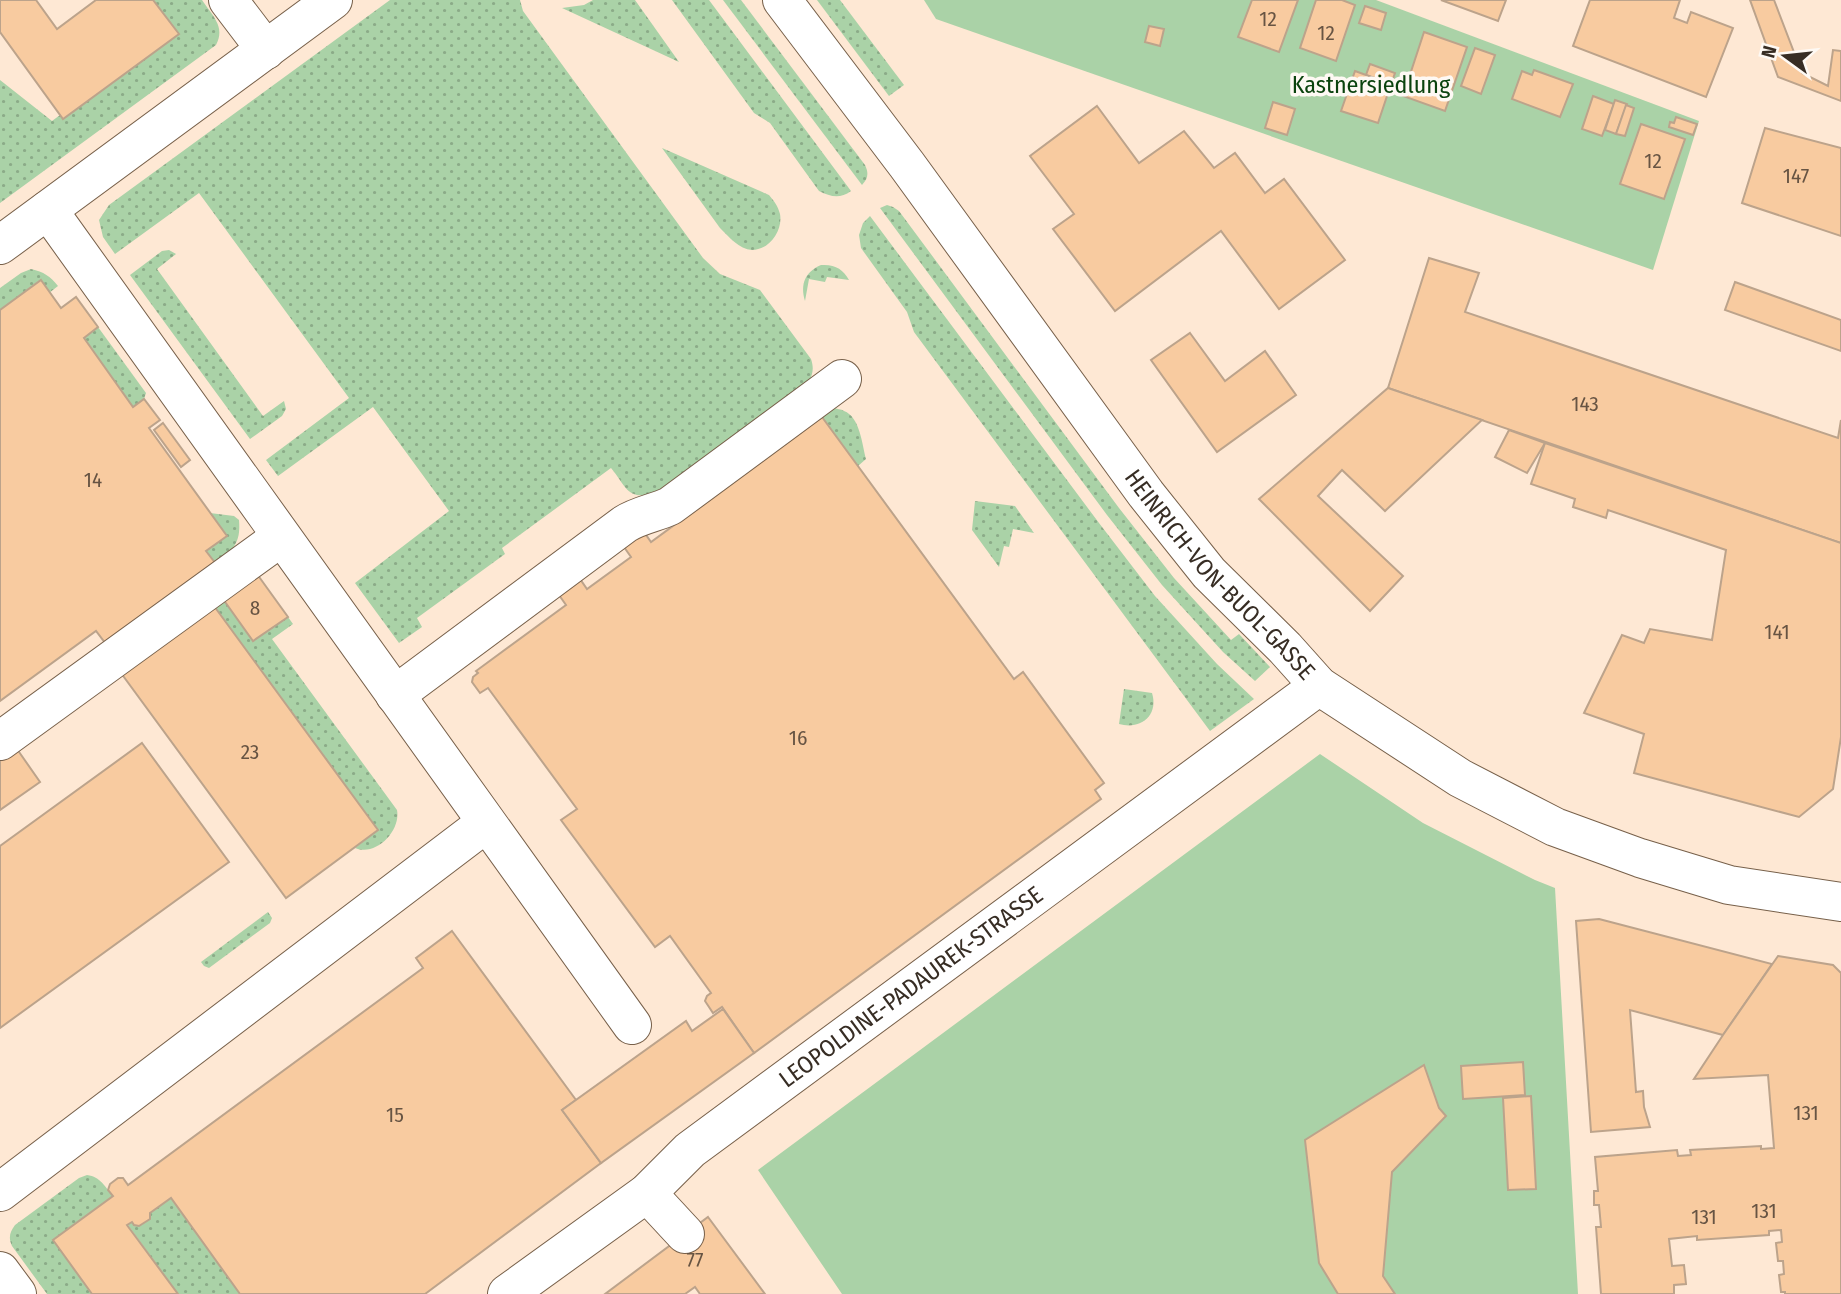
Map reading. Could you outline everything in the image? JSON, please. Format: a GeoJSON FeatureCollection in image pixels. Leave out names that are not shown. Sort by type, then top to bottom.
{"type":"FeatureCollection","features":[{"type":"Feature","properties":{"kind":"street"},"geometry":{"type":"LineString","coordinates":[[228,0],[266,50]]}},
{"type":"Feature","properties":{"kind":"street"},"geometry":{"type":"LineString","coordinates":[[0,245],[332,0]]}},
{"type":"Feature","properties":{"kind":"street","name":"HEINRICH-VON-BUOL-GASSE"},"geometry":{"type":"LineString","coordinates":[[782,0],[1186,544],[1209,573],[1319,686],[1460,778],[1555,827],[1640,859],[1729,886],[1841,902]]}},
{"type":"Feature","properties":{"kind":"street"},"geometry":{"type":"LineString","coordinates":[[48,210],[632,1025]]}},
{"type":"Feature","properties":{"kind":"street"},"geometry":{"type":"LineString","coordinates":[[395,695],[625,524],[634,518],[670,506],[842,379]]}},
{"type":"Feature","properties":{"kind":"street"},"geometry":{"type":"LineString","coordinates":[[0,741],[281,537]]}},
{"type":"Feature","properties":{"kind":"street","name":"LEOPOLDINE-PADAUREK-STRASSE"},"geometry":{"type":"LineString","coordinates":[[507,1294],[647,1193],[691,1150],[1319,686]]}},
{"type":"Feature","properties":{"kind":"street"},"geometry":{"type":"LineString","coordinates":[[0,1192],[486,823]]}},
{"type":"Feature","properties":{"kind":"street"},"geometry":{"type":"LineString","coordinates":[[647,1193],[685,1234]]}},
{"type":"Feature","properties":{"kind":"street"},"geometry":{"type":"LineString","coordinates":[[0,1271],[17,1294]]}},
{"type":"Feature","properties":{"kind":"green space"},"geometry":{"type":"Polygon","coordinates":[[[153,0],[202,0],[219,27],[216,45],[0,203],[0,80],[52,121],[60,115],[63,118],[178,35],[153,0]]]}},
{"type":"Feature","properties":{"kind":"green space"},"geometry":{"type":"Polygon","coordinates":[[[390,0],[520,0],[523,11],[703,258],[720,274],[760,290],[811,359],[813,368],[809,382],[655,494],[633,493],[624,486],[611,468],[502,548],[505,554],[417,618],[422,627],[399,643],[355,583],[449,511],[373,407],[278,476],[266,460],[349,398],[199,193],[115,254],[103,237],[99,220],[109,205],[390,0]]]}},
{"type":"Feature","properties":{"kind":"green space"},"geometry":{"type":"Polygon","coordinates":[[[593,0],[635,0],[679,62],[562,8],[584,5],[593,0]]]}},
{"type":"Feature","properties":{"kind":"green space"},"geometry":{"type":"Polygon","coordinates":[[[672,0],[709,0],[851,191],[835,196],[819,191],[770,123],[754,113],[672,0]]]}},
{"type":"Feature","properties":{"kind":"green space"},"geometry":{"type":"Polygon","coordinates":[[[723,0],[741,0],[865,165],[867,176],[862,185],[723,0]]]}},
{"type":"Feature","properties":{"kind":"green space"},"geometry":{"type":"Polygon","coordinates":[[[817,0],[840,0],[904,85],[889,96],[817,0]]]}},
{"type":"Feature","properties":{"kind":"green space","name":"Kastnersiedlung"},"geometry":{"type":"Polygon","coordinates":[[[924,0],[1376,0],[1699,121],[1653,270],[936,19],[924,0]]]}},
{"type":"Feature","properties":{"kind":"green space"},"geometry":{"type":"Polygon","coordinates":[[[662,148],[769,195],[780,214],[777,232],[770,243],[752,250],[735,242],[720,228],[662,148]]]}},
{"type":"Feature","properties":{"kind":"green space"},"geometry":{"type":"Polygon","coordinates":[[[887,205],[899,211],[1174,578],[1231,640],[1239,634],[1270,667],[1255,681],[1223,652],[1162,585],[1107,515],[880,208],[887,205]]]}},
{"type":"Feature","properties":{"kind":"green space"},"geometry":{"type":"Polygon","coordinates":[[[870,216],[1155,596],[1217,664],[1254,699],[1210,731],[914,332],[907,312],[861,248],[859,235],[863,223],[870,216]]]}},
{"type":"Feature","properties":{"kind":"green space"},"geometry":{"type":"Polygon","coordinates":[[[169,250],[176,254],[157,269],[263,416],[284,401],[286,409],[282,416],[250,439],[130,275],[162,251],[169,250]]]}},
{"type":"Feature","properties":{"kind":"green space"},"geometry":{"type":"Polygon","coordinates":[[[821,265],[838,268],[849,280],[827,277],[825,282],[809,279],[805,301],[805,279],[821,265]]]}},
{"type":"Feature","properties":{"kind":"green space"},"geometry":{"type":"Polygon","coordinates":[[[31,269],[46,275],[58,286],[49,293],[40,280],[0,310],[0,288],[31,269]]]}},
{"type":"Feature","properties":{"kind":"green space"},"geometry":{"type":"Polygon","coordinates":[[[98,327],[146,393],[144,399],[133,407],[84,338],[98,327]]]}},
{"type":"Feature","properties":{"kind":"green space"},"geometry":{"type":"Polygon","coordinates":[[[833,408],[849,414],[857,425],[866,459],[858,466],[822,417],[833,408]]]}},
{"type":"Feature","properties":{"kind":"green space"},"geometry":{"type":"Polygon","coordinates":[[[975,501],[1015,506],[1034,533],[1013,529],[1009,547],[1004,546],[999,567],[972,530],[975,501]]]}},
{"type":"Feature","properties":{"kind":"green space"},"geometry":{"type":"Polygon","coordinates":[[[210,513],[234,516],[239,520],[239,535],[235,545],[216,564],[206,551],[226,536],[210,513]]]}},
{"type":"Feature","properties":{"kind":"green space"},"geometry":{"type":"Polygon","coordinates":[[[223,599],[253,641],[288,617],[293,624],[272,639],[397,810],[391,834],[379,845],[363,850],[355,848],[378,830],[214,606],[223,599]]]}},
{"type":"Feature","properties":{"kind":"green space"},"geometry":{"type":"Polygon","coordinates":[[[1124,689],[1152,693],[1153,708],[1141,723],[1119,724],[1124,689]]]}},
{"type":"Feature","properties":{"kind":"green space"},"geometry":{"type":"Polygon","coordinates":[[[1320,754],[1423,823],[1555,888],[1578,1294],[842,1294],[758,1170],[1320,754]]]}},
{"type":"Feature","properties":{"kind":"green space"},"geometry":{"type":"Polygon","coordinates":[[[268,912],[272,918],[270,923],[209,968],[204,966],[201,962],[268,912]]]}},
{"type":"Feature","properties":{"kind":"green space"},"geometry":{"type":"Polygon","coordinates":[[[87,1175],[99,1180],[113,1196],[53,1240],[92,1294],[47,1294],[12,1246],[11,1232],[15,1225],[87,1175]]]}},
{"type":"Feature","properties":{"kind":"green space"},"geometry":{"type":"Polygon","coordinates":[[[171,1198],[240,1294],[178,1294],[128,1225],[132,1222],[140,1226],[150,1219],[150,1213],[171,1198]]]}},
{"type":"Feature","properties":{"kind":"building"},"geometry":{"type":"Polygon","coordinates":[[[0,0],[36,0],[57,29],[96,0],[153,0],[179,34],[63,119],[0,32],[0,0]]]}},
{"type":"Feature","properties":{"kind":"building"},"geometry":{"type":"Polygon","coordinates":[[[1252,0],[1298,0],[1279,52],[1238,37],[1252,0]]]}},
{"type":"Feature","properties":{"kind":"building"},"geometry":{"type":"Polygon","coordinates":[[[1316,0],[1342,0],[1355,5],[1336,61],[1300,48],[1316,0]]]}},
{"type":"Feature","properties":{"kind":"building"},"geometry":{"type":"Polygon","coordinates":[[[1441,0],[1506,0],[1498,21],[1441,0]]]}},
{"type":"Feature","properties":{"kind":"building"},"geometry":{"type":"Polygon","coordinates":[[[1590,0],[1680,0],[1674,18],[1687,23],[1691,12],[1733,28],[1706,97],[1573,46],[1590,0]]]}},
{"type":"Feature","properties":{"kind":"building"},"geometry":{"type":"Polygon","coordinates":[[[1750,0],[1774,0],[1802,73],[1828,86],[1833,50],[1841,51],[1841,101],[1778,77],[1750,0]]]}},
{"type":"Feature","properties":{"kind":"building"},"geometry":{"type":"Polygon","coordinates":[[[1365,6],[1386,13],[1381,30],[1359,23],[1365,6]]]}},
{"type":"Feature","properties":{"kind":"building"},"geometry":{"type":"Polygon","coordinates":[[[1149,26],[1164,29],[1160,46],[1145,42],[1149,26]]]}},
{"type":"Feature","properties":{"kind":"building"},"geometry":{"type":"Polygon","coordinates":[[[1424,32],[1467,47],[1445,111],[1403,96],[1424,32]]]}},
{"type":"Feature","properties":{"kind":"building"},"geometry":{"type":"Polygon","coordinates":[[[1475,48],[1495,55],[1481,94],[1461,86],[1475,48]]]}},
{"type":"Feature","properties":{"kind":"building"},"geometry":{"type":"Polygon","coordinates":[[[1370,64],[1395,73],[1391,84],[1366,75],[1370,64]]]}},
{"type":"Feature","properties":{"kind":"building"},"geometry":{"type":"Polygon","coordinates":[[[1534,70],[1573,84],[1560,117],[1512,99],[1522,71],[1532,75],[1534,70]]]}},
{"type":"Feature","properties":{"kind":"building"},"geometry":{"type":"Polygon","coordinates":[[[1355,71],[1391,84],[1378,123],[1341,111],[1355,71]]]}},
{"type":"Feature","properties":{"kind":"building"},"geometry":{"type":"Polygon","coordinates":[[[1593,96],[1614,104],[1602,136],[1582,129],[1593,96]]]}},
{"type":"Feature","properties":{"kind":"building"},"geometry":{"type":"Polygon","coordinates":[[[1615,100],[1627,104],[1616,134],[1605,130],[1615,100]]]}},
{"type":"Feature","properties":{"kind":"building"},"geometry":{"type":"Polygon","coordinates":[[[1273,102],[1295,109],[1287,135],[1265,128],[1273,102]]]}},
{"type":"Feature","properties":{"kind":"building"},"geometry":{"type":"Polygon","coordinates":[[[1626,105],[1634,108],[1625,136],[1616,134],[1626,105]]]}},
{"type":"Feature","properties":{"kind":"building"},"geometry":{"type":"Polygon","coordinates":[[[1097,106],[1139,163],[1184,131],[1214,168],[1235,153],[1265,193],[1284,179],[1345,260],[1279,309],[1221,231],[1115,311],[1053,229],[1074,214],[1030,156],[1097,106]]]}},
{"type":"Feature","properties":{"kind":"building"},"geometry":{"type":"Polygon","coordinates":[[[1676,117],[1697,124],[1693,135],[1669,127],[1676,117]]]}},
{"type":"Feature","properties":{"kind":"building"},"geometry":{"type":"Polygon","coordinates":[[[1641,124],[1685,139],[1664,199],[1620,184],[1641,124]]]}},
{"type":"Feature","properties":{"kind":"building"},"geometry":{"type":"Polygon","coordinates":[[[1765,128],[1841,148],[1841,236],[1742,203],[1765,128]]]}},
{"type":"Feature","properties":{"kind":"building"},"geometry":{"type":"Polygon","coordinates":[[[1429,258],[1479,273],[1465,312],[1838,438],[1841,420],[1841,543],[1388,388],[1429,258]]]}},
{"type":"Feature","properties":{"kind":"building"},"geometry":{"type":"Polygon","coordinates":[[[41,280],[61,308],[76,297],[98,327],[84,338],[133,407],[144,399],[160,420],[149,428],[227,536],[206,551],[216,564],[106,644],[96,631],[0,701],[0,310],[41,280]]]}},
{"type":"Feature","properties":{"kind":"building"},"geometry":{"type":"Polygon","coordinates":[[[1735,282],[1841,320],[1841,351],[1725,310],[1735,282]]]}},
{"type":"Feature","properties":{"kind":"building"},"geometry":{"type":"Polygon","coordinates":[[[1190,333],[1225,381],[1265,351],[1296,395],[1217,452],[1151,360],[1190,333]]]}},
{"type":"Feature","properties":{"kind":"building"},"geometry":{"type":"Polygon","coordinates":[[[1388,388],[1482,420],[1385,511],[1342,470],[1318,496],[1403,576],[1370,611],[1259,499],[1388,388]]]}},
{"type":"Feature","properties":{"kind":"building"},"geometry":{"type":"Polygon","coordinates":[[[822,417],[1014,679],[1023,672],[1104,783],[1095,790],[1101,799],[754,1053],[722,1007],[713,1013],[705,1001],[711,993],[670,936],[655,947],[561,820],[577,809],[488,688],[480,693],[472,682],[478,673],[476,671],[566,605],[559,595],[580,579],[587,589],[631,557],[624,547],[644,532],[651,542],[822,417]]]}},
{"type":"Feature","properties":{"kind":"building"},"geometry":{"type":"Polygon","coordinates":[[[163,423],[190,460],[181,467],[154,430],[163,423]]]}},
{"type":"Feature","properties":{"kind":"building"},"geometry":{"type":"Polygon","coordinates":[[[1509,430],[1545,443],[1527,473],[1495,457],[1509,430]]]}},
{"type":"Feature","properties":{"kind":"building"},"geometry":{"type":"Polygon","coordinates":[[[1545,443],[1841,543],[1841,737],[1833,789],[1799,817],[1634,773],[1644,734],[1584,713],[1622,635],[1644,643],[1650,629],[1712,640],[1726,550],[1608,510],[1606,518],[1573,507],[1575,499],[1531,484],[1545,443]]]}},
{"type":"Feature","properties":{"kind":"building"},"geometry":{"type":"Polygon","coordinates":[[[257,574],[288,617],[253,641],[223,599],[257,574]]]}},
{"type":"Feature","properties":{"kind":"building"},"geometry":{"type":"Polygon","coordinates":[[[214,606],[378,830],[286,898],[121,673],[214,606]]]}},
{"type":"Feature","properties":{"kind":"building"},"geometry":{"type":"Polygon","coordinates":[[[142,743],[229,862],[0,1028],[0,846],[142,743]]]}},
{"type":"Feature","properties":{"kind":"building"},"geometry":{"type":"Polygon","coordinates":[[[17,749],[40,782],[0,810],[0,761],[17,749]]]}},
{"type":"Feature","properties":{"kind":"building"},"geometry":{"type":"Polygon","coordinates":[[[1599,919],[1772,964],[1723,1035],[1630,1010],[1636,1092],[1643,1091],[1650,1127],[1591,1132],[1576,921],[1599,919]]]}},
{"type":"Feature","properties":{"kind":"building"},"geometry":{"type":"Polygon","coordinates":[[[452,931],[576,1100],[562,1110],[601,1163],[425,1294],[240,1294],[171,1198],[150,1213],[150,1219],[139,1226],[132,1222],[127,1225],[178,1294],[92,1294],[53,1240],[113,1196],[108,1190],[110,1184],[118,1178],[123,1178],[128,1185],[423,968],[416,958],[452,931]]]}},
{"type":"Feature","properties":{"kind":"building"},"geometry":{"type":"Polygon","coordinates":[[[1778,956],[1833,965],[1841,973],[1841,1294],[1781,1292],[1779,1275],[1784,1274],[1783,1261],[1778,1261],[1776,1243],[1782,1242],[1781,1230],[1769,1231],[1769,1235],[1697,1240],[1697,1236],[1669,1239],[1672,1266],[1684,1265],[1686,1284],[1674,1285],[1674,1294],[1601,1294],[1596,1227],[1601,1227],[1599,1205],[1594,1205],[1594,1191],[1598,1191],[1595,1157],[1677,1150],[1678,1156],[1691,1155],[1690,1150],[1761,1146],[1761,1149],[1774,1148],[1768,1075],[1694,1079],[1778,956]]]}},
{"type":"Feature","properties":{"kind":"building"},"geometry":{"type":"Polygon","coordinates":[[[723,1009],[754,1053],[601,1163],[562,1110],[686,1021],[692,1031],[723,1009]]]}},
{"type":"Feature","properties":{"kind":"building"},"geometry":{"type":"Polygon","coordinates":[[[1523,1062],[1525,1095],[1463,1099],[1461,1066],[1523,1062]]]}},
{"type":"Feature","properties":{"kind":"building"},"geometry":{"type":"Polygon","coordinates":[[[1424,1065],[1439,1108],[1446,1116],[1392,1172],[1383,1276],[1395,1294],[1338,1294],[1319,1263],[1305,1140],[1424,1065]]]}},
{"type":"Feature","properties":{"kind":"building"},"geometry":{"type":"Polygon","coordinates":[[[1531,1096],[1536,1189],[1508,1190],[1503,1098],[1531,1096]]]}},
{"type":"Feature","properties":{"kind":"building"},"geometry":{"type":"Polygon","coordinates":[[[708,1217],[765,1294],[700,1294],[695,1287],[685,1294],[605,1294],[708,1217]]]}}]}
